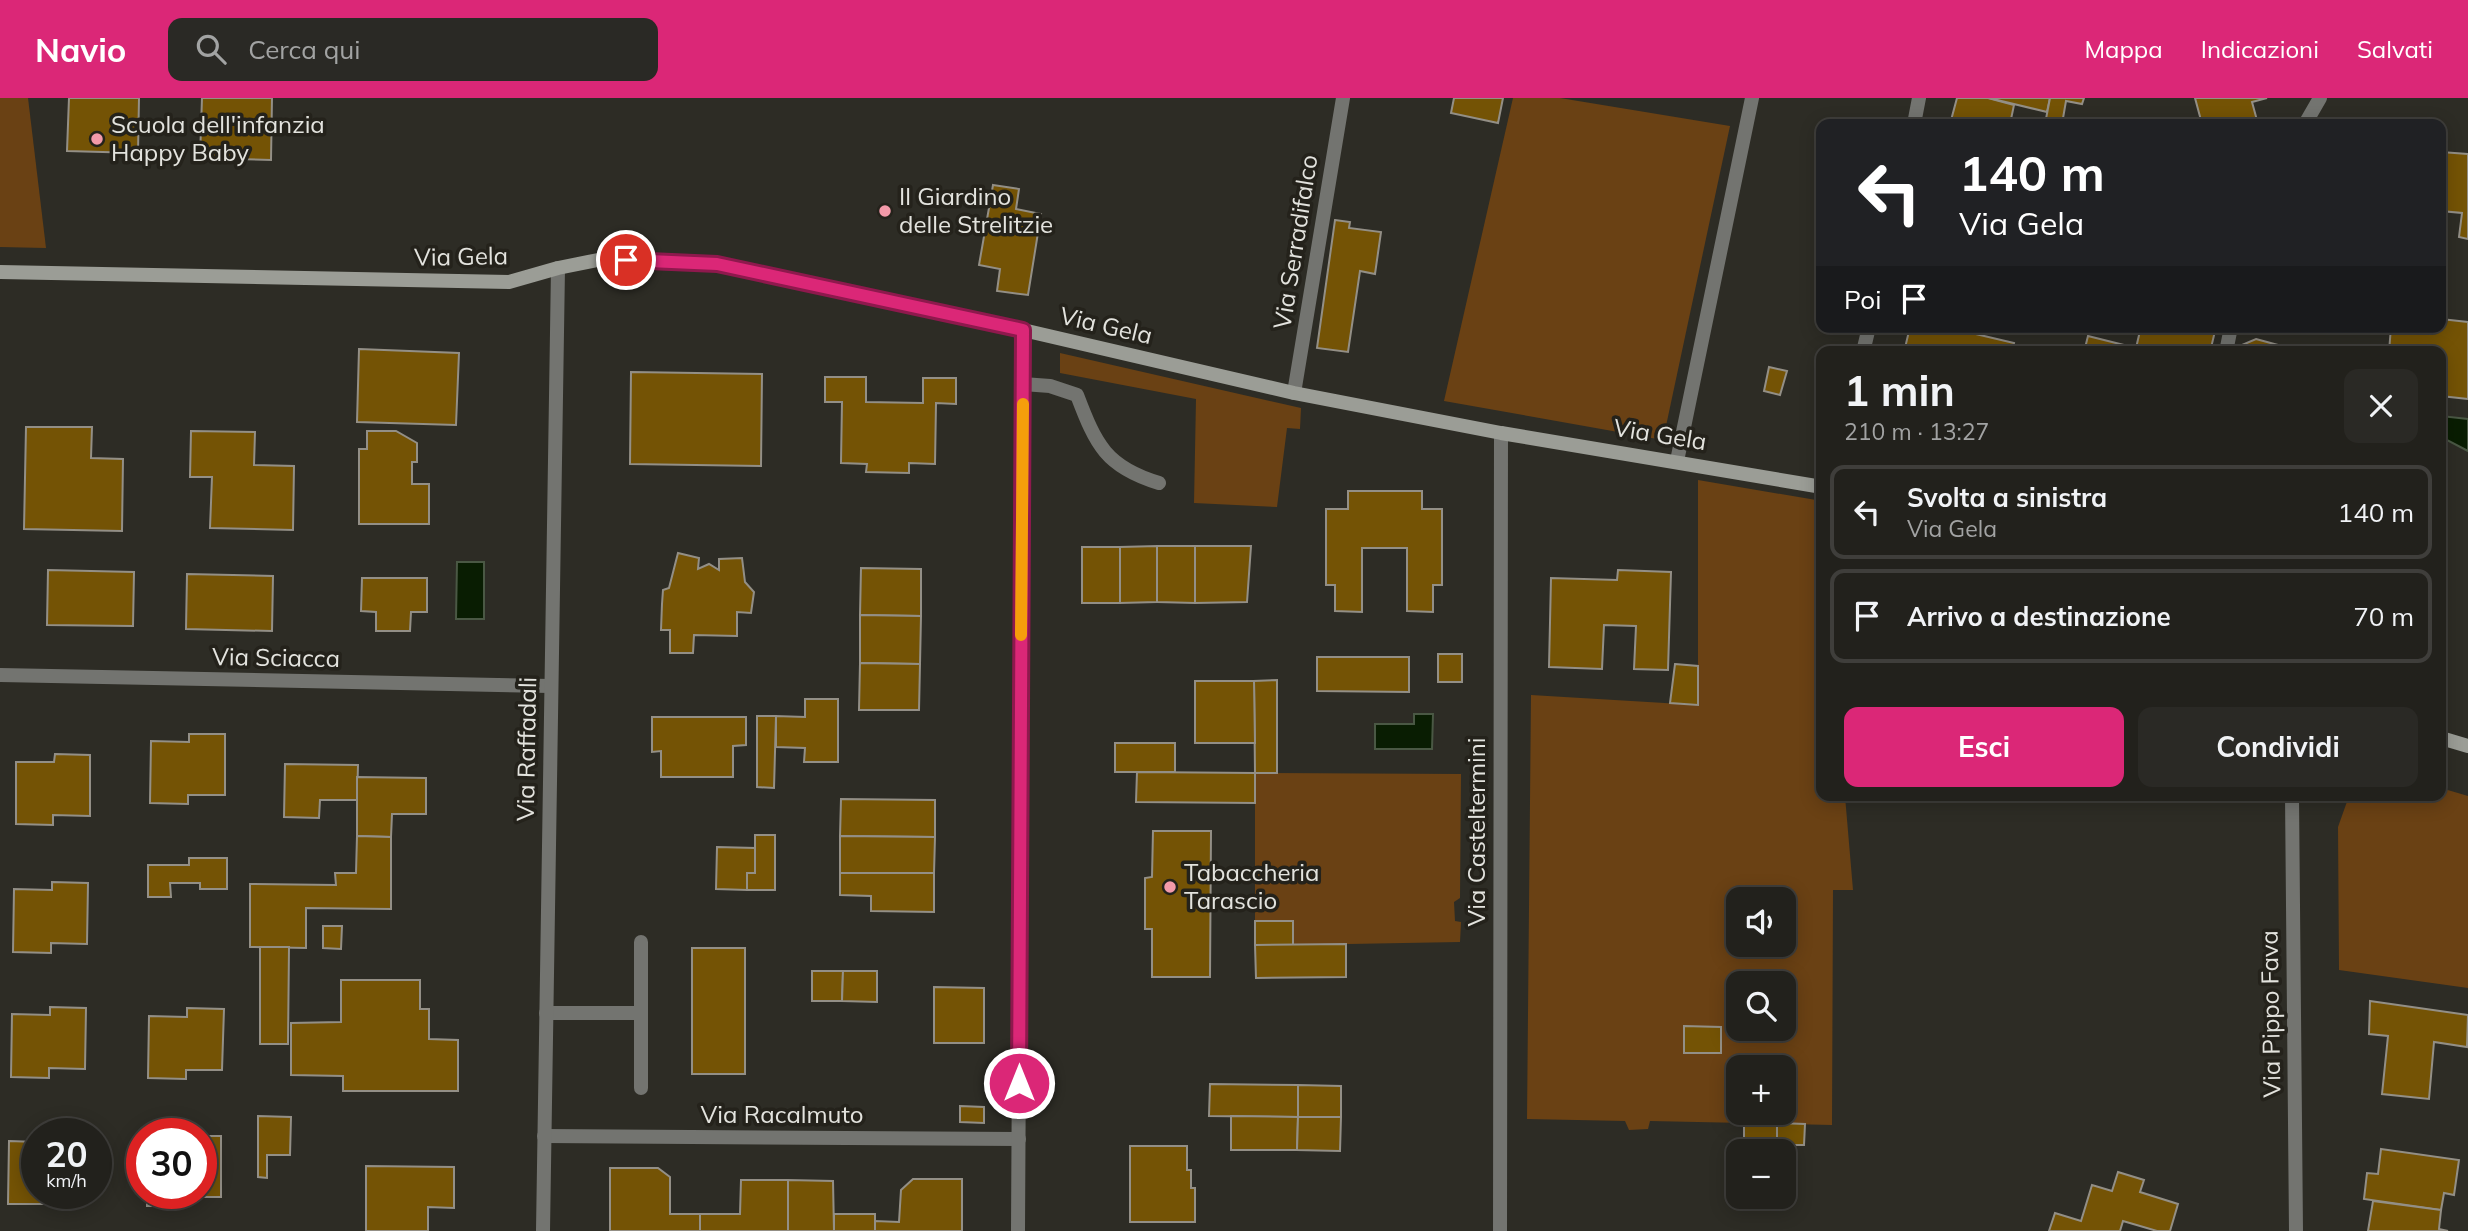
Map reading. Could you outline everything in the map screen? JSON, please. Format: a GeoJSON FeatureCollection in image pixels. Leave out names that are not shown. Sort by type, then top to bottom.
{"type":"FeatureCollection","features":[{"type":"Feature","properties":{"kind":"street","name":"Via Serradifalco"},"geometry":{"type":"LineString","coordinates":[[1294,393],[1343,98]]}},
{"type":"Feature","properties":{"kind":"street"},"geometry":{"type":"LineString","coordinates":[[1677,461],[1752,98]]}},
{"type":"Feature","properties":{"kind":"street"},"geometry":{"type":"LineString","coordinates":[[1915,119],[1919,98]]}},
{"type":"Feature","properties":{"kind":"street"},"geometry":{"type":"LineString","coordinates":[[2308,119],[2320,98]]}},
{"type":"Feature","properties":{"kind":"street","name":"Via Gela"},"geometry":{"type":"LineString","coordinates":[[0,272],[509,282],[603,259],[717,264],[1023,330],[1294,393],[1501,433],[1816,486]]}},
{"type":"Feature","properties":{"kind":"street","name":"Via Raffadali"},"geometry":{"type":"LineString","coordinates":[[543,1231],[558,268]]}},
{"type":"Feature","properties":{"kind":"street"},"geometry":{"type":"LineString","coordinates":[[1018,1231],[1023,330]]}},
{"type":"Feature","properties":{"kind":"street"},"geometry":{"type":"LineString","coordinates":[[1023,384],[1050,386],[1077,395],[1105,454],[1130,474],[1160,482]]}},
{"type":"Feature","properties":{"kind":"street","name":"Via Casteltermini"},"geometry":{"type":"LineString","coordinates":[[1500,1231],[1501,433]]}},
{"type":"Feature","properties":{"kind":"street","name":"Via Sciacca"},"geometry":{"type":"LineString","coordinates":[[0,675],[551,686]]}},
{"type":"Feature","properties":{"kind":"street"},"geometry":{"type":"LineString","coordinates":[[2446,739],[2468,746]]}},
{"type":"Feature","properties":{"kind":"street","name":"Via Pippo Fava"},"geometry":{"type":"LineString","coordinates":[[2292,801],[2296,1231]]}},
{"type":"Feature","properties":{"kind":"street"},"geometry":{"type":"LineString","coordinates":[[640,1088],[641,942]]}},
{"type":"Feature","properties":{"kind":"street"},"geometry":{"type":"LineString","coordinates":[[546,1013],[641,1013]]}},
{"type":"Feature","properties":{"kind":"street","name":"Via Racalmuto"},"geometry":{"type":"LineString","coordinates":[[544,1136],[1019,1139]]}},
{"type":"Feature","properties":{"kind":"shaded area"},"geometry":{"type":"Polygon","coordinates":[[[0,98],[28,98],[46,248],[0,247],[0,98]]]}},
{"type":"Feature","properties":{"kind":"shaded area"},"geometry":{"type":"Polygon","coordinates":[[[1513,98],[1560,98],[1730,126],[1663,440],[1444,401],[1513,98]]]}},
{"type":"Feature","properties":{"kind":"shaded area"},"geometry":{"type":"Polygon","coordinates":[[[1060,353],[1301,408],[1300,429],[1287,428],[1277,507],[1194,503],[1196,399],[1060,373],[1060,353]]]}},
{"type":"Feature","properties":{"kind":"shaded area"},"geometry":{"type":"Polygon","coordinates":[[[2446,417],[2468,419],[2468,451],[2446,440],[2446,417]]]}},
{"type":"Feature","properties":{"kind":"shaded area"},"geometry":{"type":"Polygon","coordinates":[[[1698,480],[1816,500],[1816,801],[1845,801],[1853,890],[1833,890],[1832,1125],[1796,1124],[1796,1055],[1726,1055],[1726,1123],[1650,1121],[1648,1129],[1629,1130],[1625,1121],[1527,1119],[1531,695],[1698,705],[1698,480]]]}},
{"type":"Feature","properties":{"kind":"shaded area"},"geometry":{"type":"Polygon","coordinates":[[[457,562],[484,562],[484,619],[456,619],[457,562]]]}},
{"type":"Feature","properties":{"kind":"shaded area"},"geometry":{"type":"Polygon","coordinates":[[[1414,714],[1433,714],[1432,749],[1375,749],[1375,724],[1414,724],[1414,714]]]}},
{"type":"Feature","properties":{"kind":"shaded area"},"geometry":{"type":"Polygon","coordinates":[[[1255,773],[1461,774],[1460,898],[1454,902],[1455,921],[1461,922],[1460,942],[1293,945],[1292,921],[1255,921],[1255,773]]]}},
{"type":"Feature","properties":{"kind":"shaded area"},"geometry":{"type":"Polygon","coordinates":[[[2446,789],[2468,796],[2468,988],[2339,970],[2338,827],[2347,801],[2446,801],[2446,789]]]}},
{"type":"Feature","properties":{"kind":"building"},"geometry":{"type":"Polygon","coordinates":[[[69,98],[139,98],[138,153],[67,151],[69,98]]]}},
{"type":"Feature","properties":{"kind":"building"},"geometry":{"type":"Polygon","coordinates":[[[202,98],[272,98],[271,160],[200,158],[202,98]]]}},
{"type":"Feature","properties":{"kind":"building"},"geometry":{"type":"Polygon","coordinates":[[[1454,98],[1503,98],[1498,123],[1451,113],[1454,98]]]}},
{"type":"Feature","properties":{"kind":"building"},"geometry":{"type":"Polygon","coordinates":[[[1957,98],[1988,98],[2014,105],[2011,119],[1951,119],[1957,98]]]}},
{"type":"Feature","properties":{"kind":"building"},"geometry":{"type":"Polygon","coordinates":[[[1989,98],[2050,98],[2047,112],[1989,98]]]}},
{"type":"Feature","properties":{"kind":"building"},"geometry":{"type":"Polygon","coordinates":[[[2050,98],[2084,98],[2082,104],[2066,101],[2063,119],[2046,119],[2050,98]]]}},
{"type":"Feature","properties":{"kind":"building"},"geometry":{"type":"Polygon","coordinates":[[[2195,98],[2267,98],[2252,102],[2257,119],[2201,119],[2195,98]]]}},
{"type":"Feature","properties":{"kind":"building"},"geometry":{"type":"Polygon","coordinates":[[[2446,152],[2468,154],[2468,239],[2459,237],[2462,213],[2446,211],[2446,152]]]}},
{"type":"Feature","properties":{"kind":"building"},"geometry":{"type":"Polygon","coordinates":[[[993,185],[1019,189],[1016,209],[1041,214],[1028,295],[997,291],[1000,269],[979,265],[993,185]]]}},
{"type":"Feature","properties":{"kind":"building"},"geometry":{"type":"Polygon","coordinates":[[[1335,220],[1350,222],[1349,228],[1381,232],[1375,274],[1360,271],[1348,352],[1317,348],[1335,220]]]}},
{"type":"Feature","properties":{"kind":"building"},"geometry":{"type":"Polygon","coordinates":[[[2446,320],[2468,322],[2468,399],[2446,397],[2446,346],[2389,346],[2391,333],[2446,333],[2446,320]]]}},
{"type":"Feature","properties":{"kind":"building"},"geometry":{"type":"Polygon","coordinates":[[[1909,333],[1972,333],[2014,343],[2013,346],[1905,346],[1909,333]]]}},
{"type":"Feature","properties":{"kind":"building"},"geometry":{"type":"Polygon","coordinates":[[[2140,333],[2215,333],[2211,346],[2136,346],[2140,333]]]}},
{"type":"Feature","properties":{"kind":"building"},"geometry":{"type":"Polygon","coordinates":[[[2088,336],[2128,346],[2086,346],[2088,336]]]}},
{"type":"Feature","properties":{"kind":"building"},"geometry":{"type":"Polygon","coordinates":[[[2256,339],[2278,345],[2242,346],[2256,339]]]}},
{"type":"Feature","properties":{"kind":"building"},"geometry":{"type":"Polygon","coordinates":[[[359,349],[459,353],[456,425],[357,422],[359,349]]]}},
{"type":"Feature","properties":{"kind":"building"},"geometry":{"type":"Polygon","coordinates":[[[1769,367],[1787,371],[1780,395],[1764,391],[1769,367]]]}},
{"type":"Feature","properties":{"kind":"building"},"geometry":{"type":"Polygon","coordinates":[[[631,372],[762,374],[761,466],[630,464],[631,372]]]}},
{"type":"Feature","properties":{"kind":"building"},"geometry":{"type":"Polygon","coordinates":[[[825,377],[866,377],[866,402],[923,403],[923,378],[956,378],[956,404],[936,403],[935,464],[909,463],[909,473],[866,472],[867,464],[841,463],[842,402],[825,402],[825,377]]]}},
{"type":"Feature","properties":{"kind":"building"},"geometry":{"type":"Polygon","coordinates":[[[26,427],[92,427],[91,458],[123,459],[122,531],[24,529],[26,427]]]}},
{"type":"Feature","properties":{"kind":"building"},"geometry":{"type":"Polygon","coordinates":[[[191,431],[255,432],[254,465],[294,466],[293,530],[210,528],[212,477],[190,477],[191,431]]]}},
{"type":"Feature","properties":{"kind":"building"},"geometry":{"type":"Polygon","coordinates":[[[367,431],[396,431],[417,443],[417,462],[412,462],[412,484],[429,484],[429,524],[359,524],[359,449],[367,449],[367,431]]]}},
{"type":"Feature","properties":{"kind":"building"},"geometry":{"type":"Polygon","coordinates":[[[1348,491],[1422,491],[1422,509],[1442,509],[1442,585],[1433,585],[1433,612],[1407,611],[1407,548],[1362,548],[1362,612],[1335,611],[1335,585],[1326,585],[1326,509],[1348,509],[1348,491]]]}},
{"type":"Feature","properties":{"kind":"building"},"geometry":{"type":"Polygon","coordinates":[[[1157,546],[1195,546],[1195,603],[1157,602],[1157,546]]]}},
{"type":"Feature","properties":{"kind":"building"},"geometry":{"type":"Polygon","coordinates":[[[1157,546],[1157,602],[1120,603],[1120,547],[1157,546]]]}},
{"type":"Feature","properties":{"kind":"building"},"geometry":{"type":"Polygon","coordinates":[[[1195,546],[1251,546],[1247,602],[1195,603],[1195,546]]]}},
{"type":"Feature","properties":{"kind":"building"},"geometry":{"type":"Polygon","coordinates":[[[1082,547],[1120,547],[1120,603],[1082,603],[1082,547]]]}},
{"type":"Feature","properties":{"kind":"building"},"geometry":{"type":"Polygon","coordinates":[[[678,553],[699,558],[698,569],[709,564],[719,570],[719,559],[742,558],[745,582],[754,592],[751,613],[737,612],[737,636],[694,635],[693,653],[670,653],[670,630],[661,630],[663,590],[669,588],[678,553]]]}},
{"type":"Feature","properties":{"kind":"building"},"geometry":{"type":"Polygon","coordinates":[[[861,568],[921,569],[921,616],[860,615],[861,568]]]}},
{"type":"Feature","properties":{"kind":"building"},"geometry":{"type":"Polygon","coordinates":[[[48,570],[134,572],[133,626],[47,625],[48,570]]]}},
{"type":"Feature","properties":{"kind":"building"},"geometry":{"type":"Polygon","coordinates":[[[1618,570],[1671,572],[1668,670],[1634,669],[1636,626],[1604,625],[1602,669],[1549,667],[1551,578],[1617,580],[1618,570]]]}},
{"type":"Feature","properties":{"kind":"building"},"geometry":{"type":"Polygon","coordinates":[[[187,574],[273,576],[272,631],[186,629],[187,574]]]}},
{"type":"Feature","properties":{"kind":"building"},"geometry":{"type":"Polygon","coordinates":[[[362,578],[427,578],[427,612],[411,612],[410,631],[376,631],[376,612],[361,611],[362,578]]]}},
{"type":"Feature","properties":{"kind":"building"},"geometry":{"type":"Polygon","coordinates":[[[860,615],[921,616],[920,664],[860,663],[860,615]]]}},
{"type":"Feature","properties":{"kind":"building"},"geometry":{"type":"Polygon","coordinates":[[[1438,654],[1462,654],[1462,682],[1438,682],[1438,654]]]}},
{"type":"Feature","properties":{"kind":"building"},"geometry":{"type":"Polygon","coordinates":[[[1317,657],[1409,657],[1409,692],[1317,691],[1317,657]]]}},
{"type":"Feature","properties":{"kind":"building"},"geometry":{"type":"Polygon","coordinates":[[[860,663],[920,664],[919,710],[859,710],[860,663]]]}},
{"type":"Feature","properties":{"kind":"building"},"geometry":{"type":"Polygon","coordinates":[[[1675,664],[1698,666],[1698,705],[1670,703],[1675,664]]]}},
{"type":"Feature","properties":{"kind":"building"},"geometry":{"type":"Polygon","coordinates":[[[1277,680],[1277,773],[1255,773],[1254,681],[1277,680]]]}},
{"type":"Feature","properties":{"kind":"building"},"geometry":{"type":"Polygon","coordinates":[[[1195,681],[1254,681],[1255,743],[1195,743],[1195,681]]]}},
{"type":"Feature","properties":{"kind":"building"},"geometry":{"type":"Polygon","coordinates":[[[805,699],[838,699],[838,762],[804,762],[805,748],[776,747],[776,716],[805,717],[805,699]]]}},
{"type":"Feature","properties":{"kind":"building"},"geometry":{"type":"Polygon","coordinates":[[[757,716],[776,716],[774,788],[757,787],[757,716]]]}},
{"type":"Feature","properties":{"kind":"building"},"geometry":{"type":"Polygon","coordinates":[[[652,717],[746,717],[746,745],[733,746],[733,777],[661,777],[661,751],[652,752],[652,717]]]}},
{"type":"Feature","properties":{"kind":"building"},"geometry":{"type":"Polygon","coordinates":[[[189,734],[225,734],[225,795],[188,795],[188,804],[150,803],[151,741],[189,742],[189,734]]]}},
{"type":"Feature","properties":{"kind":"building"},"geometry":{"type":"Polygon","coordinates":[[[1115,743],[1175,743],[1175,772],[1115,772],[1115,743]]]}},
{"type":"Feature","properties":{"kind":"building"},"geometry":{"type":"Polygon","coordinates":[[[55,754],[90,755],[90,816],[53,815],[53,825],[16,824],[16,762],[54,762],[55,754]]]}},
{"type":"Feature","properties":{"kind":"building"},"geometry":{"type":"Polygon","coordinates":[[[285,764],[358,765],[357,800],[320,800],[319,818],[284,817],[285,764]]]}},
{"type":"Feature","properties":{"kind":"building"},"geometry":{"type":"Polygon","coordinates":[[[1137,772],[1255,773],[1255,803],[1136,802],[1137,772]]]}},
{"type":"Feature","properties":{"kind":"building"},"geometry":{"type":"Polygon","coordinates":[[[357,777],[426,778],[426,814],[392,814],[391,837],[357,836],[357,777]]]}},
{"type":"Feature","properties":{"kind":"building"},"geometry":{"type":"Polygon","coordinates":[[[841,799],[935,800],[935,837],[840,836],[841,799]]]}},
{"type":"Feature","properties":{"kind":"building"},"geometry":{"type":"Polygon","coordinates":[[[1153,831],[1211,831],[1210,977],[1152,977],[1152,929],[1145,929],[1145,878],[1152,877],[1153,831]]]}},
{"type":"Feature","properties":{"kind":"building"},"geometry":{"type":"Polygon","coordinates":[[[755,835],[775,835],[775,890],[747,890],[747,873],[755,873],[755,835]]]}},
{"type":"Feature","properties":{"kind":"building"},"geometry":{"type":"Polygon","coordinates":[[[357,836],[391,837],[391,909],[306,908],[306,948],[250,947],[250,884],[336,885],[335,873],[356,873],[357,836]]]}},
{"type":"Feature","properties":{"kind":"building"},"geometry":{"type":"Polygon","coordinates":[[[840,836],[935,837],[934,873],[840,873],[840,836]]]}},
{"type":"Feature","properties":{"kind":"building"},"geometry":{"type":"Polygon","coordinates":[[[717,847],[755,848],[755,873],[747,873],[747,890],[716,889],[717,847]]]}},
{"type":"Feature","properties":{"kind":"building"},"geometry":{"type":"Polygon","coordinates":[[[189,858],[227,858],[227,889],[200,889],[200,883],[170,883],[171,897],[148,897],[148,865],[189,865],[189,858]]]}},
{"type":"Feature","properties":{"kind":"building"},"geometry":{"type":"Polygon","coordinates":[[[840,873],[934,873],[934,912],[871,911],[871,896],[840,895],[840,873]]]}},
{"type":"Feature","properties":{"kind":"building"},"geometry":{"type":"Polygon","coordinates":[[[52,882],[88,883],[87,944],[51,943],[51,953],[13,952],[14,889],[52,890],[52,882]]]}},
{"type":"Feature","properties":{"kind":"building"},"geometry":{"type":"Polygon","coordinates":[[[1255,921],[1293,921],[1293,945],[1255,945],[1255,921]]]}},
{"type":"Feature","properties":{"kind":"building"},"geometry":{"type":"Polygon","coordinates":[[[323,926],[342,926],[341,949],[323,948],[323,926]]]}},
{"type":"Feature","properties":{"kind":"building"},"geometry":{"type":"Polygon","coordinates":[[[1346,944],[1346,977],[1256,978],[1255,945],[1346,944]]]}},
{"type":"Feature","properties":{"kind":"building"},"geometry":{"type":"Polygon","coordinates":[[[260,947],[289,947],[288,1044],[260,1044],[260,947]]]}},
{"type":"Feature","properties":{"kind":"building"},"geometry":{"type":"Polygon","coordinates":[[[692,948],[745,948],[745,1074],[692,1074],[692,948]]]}},
{"type":"Feature","properties":{"kind":"building"},"geometry":{"type":"Polygon","coordinates":[[[812,971],[843,971],[842,1001],[812,1001],[812,971]]]}},
{"type":"Feature","properties":{"kind":"building"},"geometry":{"type":"Polygon","coordinates":[[[843,971],[877,971],[877,1002],[842,1001],[843,971]]]}},
{"type":"Feature","properties":{"kind":"building"},"geometry":{"type":"Polygon","coordinates":[[[341,980],[420,980],[420,1009],[429,1009],[429,1039],[458,1040],[458,1091],[343,1091],[343,1076],[291,1075],[291,1023],[341,1022],[341,980]]]}},
{"type":"Feature","properties":{"kind":"building"},"geometry":{"type":"Polygon","coordinates":[[[934,987],[984,988],[984,1043],[934,1043],[934,987]]]}},
{"type":"Feature","properties":{"kind":"building"},"geometry":{"type":"Polygon","coordinates":[[[2370,1001],[2468,1015],[2467,1047],[2434,1042],[2429,1099],[2382,1094],[2388,1036],[2369,1034],[2370,1001]]]}},
{"type":"Feature","properties":{"kind":"building"},"geometry":{"type":"Polygon","coordinates":[[[50,1007],[86,1008],[85,1069],[49,1068],[49,1078],[11,1077],[12,1014],[50,1015],[50,1007]]]}},
{"type":"Feature","properties":{"kind":"building"},"geometry":{"type":"Polygon","coordinates":[[[187,1008],[224,1009],[222,1070],[186,1070],[186,1079],[148,1078],[149,1016],[187,1017],[187,1008]]]}},
{"type":"Feature","properties":{"kind":"building"},"geometry":{"type":"Polygon","coordinates":[[[1684,1026],[1721,1027],[1721,1053],[1684,1053],[1684,1026]]]}},
{"type":"Feature","properties":{"kind":"building"},"geometry":{"type":"Polygon","coordinates":[[[1210,1084],[1298,1085],[1298,1117],[1209,1116],[1210,1084]]]}},
{"type":"Feature","properties":{"kind":"building"},"geometry":{"type":"Polygon","coordinates":[[[1298,1085],[1341,1086],[1341,1117],[1298,1117],[1298,1085]]]}},
{"type":"Feature","properties":{"kind":"building"},"geometry":{"type":"Polygon","coordinates":[[[960,1106],[984,1107],[984,1123],[960,1122],[960,1106]]]}},
{"type":"Feature","properties":{"kind":"building"},"geometry":{"type":"Polygon","coordinates":[[[258,1116],[291,1117],[290,1155],[267,1155],[267,1178],[258,1177],[258,1116]]]}},
{"type":"Feature","properties":{"kind":"building"},"geometry":{"type":"Polygon","coordinates":[[[1231,1116],[1298,1117],[1297,1150],[1231,1150],[1231,1116]]]}},
{"type":"Feature","properties":{"kind":"building"},"geometry":{"type":"Polygon","coordinates":[[[1298,1117],[1341,1117],[1340,1151],[1297,1150],[1298,1117]]]}},
{"type":"Feature","properties":{"kind":"building"},"geometry":{"type":"Polygon","coordinates":[[[1805,1124],[1804,1145],[1796,1145],[1796,1139],[1777,1139],[1777,1125],[1805,1124]]]}},
{"type":"Feature","properties":{"kind":"building"},"geometry":{"type":"Polygon","coordinates":[[[1744,1125],[1777,1125],[1777,1139],[1744,1139],[1744,1125]]]}},
{"type":"Feature","properties":{"kind":"building"},"geometry":{"type":"Polygon","coordinates":[[[217,1136],[221,1136],[221,1197],[217,1197],[217,1136]]]}},
{"type":"Feature","properties":{"kind":"building"},"geometry":{"type":"Polygon","coordinates":[[[9,1141],[21,1141],[21,1204],[8,1204],[9,1141]]]}},
{"type":"Feature","properties":{"kind":"building"},"geometry":{"type":"Polygon","coordinates":[[[1130,1146],[1187,1146],[1187,1170],[1191,1170],[1191,1188],[1195,1188],[1195,1222],[1130,1222],[1130,1146]]]}},
{"type":"Feature","properties":{"kind":"building"},"geometry":{"type":"Polygon","coordinates":[[[2381,1149],[2459,1160],[2454,1195],[2444,1193],[2441,1210],[2364,1199],[2367,1173],[2378,1174],[2381,1149]]]}},
{"type":"Feature","properties":{"kind":"building"},"geometry":{"type":"Polygon","coordinates":[[[366,1166],[454,1167],[454,1208],[428,1207],[428,1231],[366,1231],[366,1166]]]}},
{"type":"Feature","properties":{"kind":"building"},"geometry":{"type":"Polygon","coordinates":[[[610,1168],[658,1168],[670,1177],[670,1214],[700,1214],[700,1231],[610,1231],[610,1168]]]}},
{"type":"Feature","properties":{"kind":"building"},"geometry":{"type":"Polygon","coordinates":[[[2118,1172],[2144,1180],[2140,1192],[2178,1204],[2170,1231],[2157,1231],[2123,1221],[2120,1231],[2049,1231],[2055,1213],[2081,1221],[2092,1185],[2112,1191],[2118,1172]]]}},
{"type":"Feature","properties":{"kind":"building"},"geometry":{"type":"Polygon","coordinates":[[[913,1179],[962,1179],[962,1231],[875,1231],[875,1221],[899,1222],[901,1190],[913,1179]]]}},
{"type":"Feature","properties":{"kind":"building"},"geometry":{"type":"Polygon","coordinates":[[[741,1180],[788,1180],[788,1231],[700,1231],[700,1214],[740,1214],[741,1180]]]}},
{"type":"Feature","properties":{"kind":"building"},"geometry":{"type":"Polygon","coordinates":[[[788,1180],[833,1181],[834,1231],[788,1231],[788,1180]]]}},
{"type":"Feature","properties":{"kind":"building"},"geometry":{"type":"Polygon","coordinates":[[[2373,1201],[2441,1210],[2439,1229],[2448,1231],[2368,1231],[2373,1201]]]}},
{"type":"Feature","properties":{"kind":"building"},"geometry":{"type":"Polygon","coordinates":[[[834,1214],[875,1214],[875,1231],[834,1231],[834,1214]]]}},
{"type":"Feature","properties":{"kind":"slow traffic"},"geometry":{"type":"LineString","coordinates":[[1021,635],[1023,404]]}},
{"type":"Feature","properties":{"kind":"place","name":"Scuola dell'infanzia Happy Baby"},"geometry":{"type":"Point","coordinates":[97,139]}},
{"type":"Feature","properties":{"kind":"place","name":"Il Giardino delle Strelitzie"},"geometry":{"type":"Point","coordinates":[885,211]}},
{"type":"Feature","properties":{"kind":"place","name":"Tabaccheria Tarascio"},"geometry":{"type":"Point","coordinates":[1170,887]}},
{"type":"Feature","properties":{"kind":"route"},"geometry":{"type":"LineString","coordinates":[[626,260],[717,264],[1023,330],[1019,1083]]}}]}
